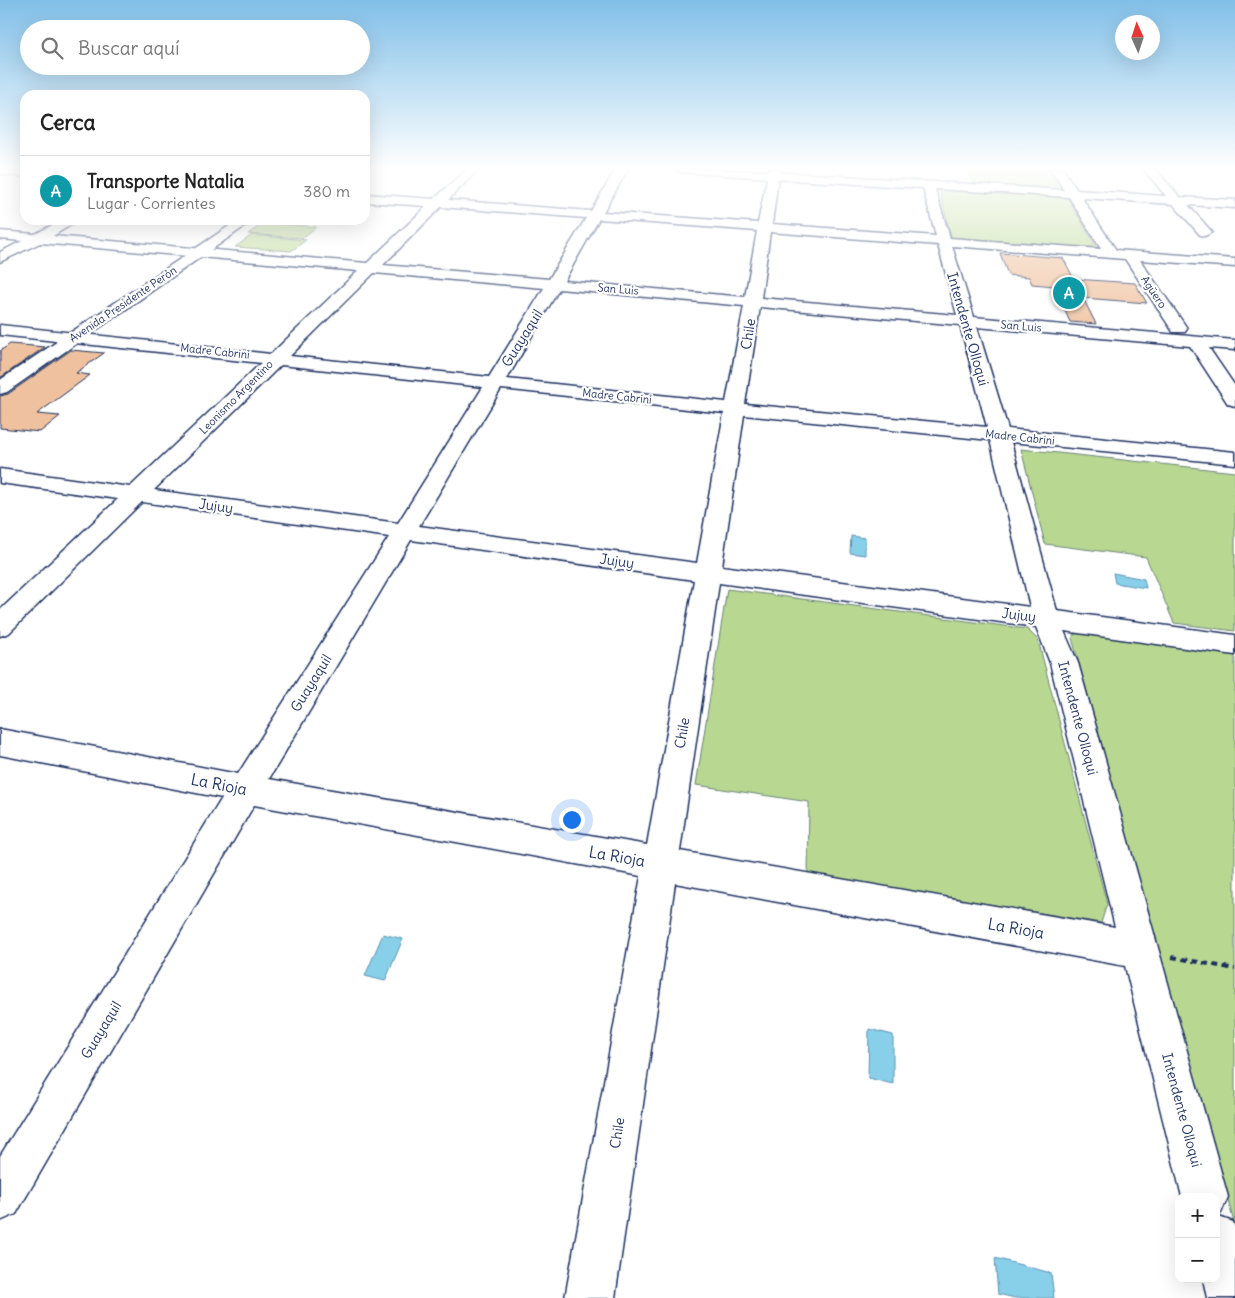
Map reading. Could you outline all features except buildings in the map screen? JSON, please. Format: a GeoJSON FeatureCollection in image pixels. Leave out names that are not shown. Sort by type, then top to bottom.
{"type":"FeatureCollection","features":[{"type":"Feature","properties":{"kind":"street"},"geometry":{"type":"LineString","coordinates":[[0,258],[53,230]]}},
{"type":"Feature","properties":{"kind":"street","name":"Avenida Presidente Perón"},"geometry":{"type":"LineString","coordinates":[[0,388],[233,230]]}},
{"type":"Feature","properties":{"kind":"street","name":"Leonismo Argentino"},"geometry":{"type":"LineString","coordinates":[[0,626],[411,230]]}},
{"type":"Feature","properties":{"kind":"street","name":"Guayaquil"},"geometry":{"type":"LineString","coordinates":[[0,1198],[246,789],[405,532],[493,383],[556,284],[588,230]]}},
{"type":"Feature","properties":{"kind":"street","name":"Chile"},"geometry":{"type":"LineString","coordinates":[[590,1298],[764,230]]}},
{"type":"Feature","properties":{"kind":"street"},"geometry":{"type":"LineString","coordinates":[[786,230],[1235,263]]}},
{"type":"Feature","properties":{"kind":"street","name":"Intendente Olloqui"},"geometry":{"type":"LineString","coordinates":[[941,230],[999,435],[1046,619],[1064,663],[1204,1193]]}},
{"type":"Feature","properties":{"kind":"street"},"geometry":{"type":"LineString","coordinates":[[1096,230],[1112,254]]}},
{"type":"Feature","properties":{"kind":"street","name":"San Luis"},"geometry":{"type":"LineString","coordinates":[[0,235],[965,318],[1235,345]]}},
{"type":"Feature","properties":{"kind":"street","name":"Agüero"},"geometry":{"type":"LineString","coordinates":[[1129,255],[1179,328]]}},
{"type":"Feature","properties":{"kind":"street","name":"Madre Cabrini"},"geometry":{"type":"LineString","coordinates":[[0,330],[276,358],[493,383],[1235,458]]}},
{"type":"Feature","properties":{"kind":"street"},"geometry":{"type":"LineString","coordinates":[[1196,342],[1235,400]]}},
{"type":"Feature","properties":{"kind":"street","name":"Jujuy"},"geometry":{"type":"LineString","coordinates":[[0,476],[1235,645]]}},
{"type":"Feature","properties":{"kind":"street","name":"La Rioja"},"geometry":{"type":"LineString","coordinates":[[0,742],[246,789],[1139,950]]}},
{"type":"Feature","properties":{"kind":"street"},"geometry":{"type":"LineString","coordinates":[[1220,1254],[1232,1298]]}},
{"type":"Feature","properties":{"kind":"path"},"geometry":{"type":"LineString","coordinates":[[1139,950],[1235,969]]}},
{"type":"Feature","properties":{"kind":"green space"},"geometry":{"type":"Polygon","coordinates":[[[254,230],[313,230],[302,238],[248,234],[254,230]]]}},
{"type":"Feature","properties":{"kind":"green space"},"geometry":{"type":"Polygon","coordinates":[[[949,230],[1086,230],[1099,251],[952,240],[949,230]]]}},
{"type":"Feature","properties":{"kind":"green space"},"geometry":{"type":"Polygon","coordinates":[[[252,235],[306,240],[291,251],[235,247],[252,235]]]}},
{"type":"Feature","properties":{"kind":"green space"},"geometry":{"type":"Polygon","coordinates":[[[1021,449],[1235,472],[1235,631],[1174,623],[1146,557],[1045,544],[1021,449]]]}},
{"type":"Feature","properties":{"kind":"green space"},"geometry":{"type":"Polygon","coordinates":[[[727,589],[1027,629],[1038,640],[1107,904],[1101,923],[808,874],[809,802],[696,785],[727,589]]]}},
{"type":"Feature","properties":{"kind":"green space"},"geometry":{"type":"Polygon","coordinates":[[[1091,632],[1235,652],[1235,1226],[1072,638],[1075,634],[1091,632]]]}},
{"type":"Feature","properties":{"kind":"water"},"geometry":{"type":"Polygon","coordinates":[[[851,536],[865,538],[865,555],[850,553],[851,536]]]}},
{"type":"Feature","properties":{"kind":"water"},"geometry":{"type":"Polygon","coordinates":[[[1113,573],[1144,579],[1146,588],[1115,583],[1113,573]]]}},
{"type":"Feature","properties":{"kind":"water"},"geometry":{"type":"Polygon","coordinates":[[[383,934],[403,939],[385,981],[365,976],[383,934]]]}},
{"type":"Feature","properties":{"kind":"water"},"geometry":{"type":"Polygon","coordinates":[[[869,1029],[893,1035],[893,1084],[868,1078],[869,1029]]]}},
{"type":"Feature","properties":{"kind":"water"},"geometry":{"type":"Polygon","coordinates":[[[995,1258],[1051,1273],[1054,1298],[1015,1298],[998,1294],[995,1258]]]}},
{"type":"Feature","properties":{"kind":"place","name":"Transporte Natalia"},"geometry":{"type":"Point","coordinates":[1069,293]}}]}
